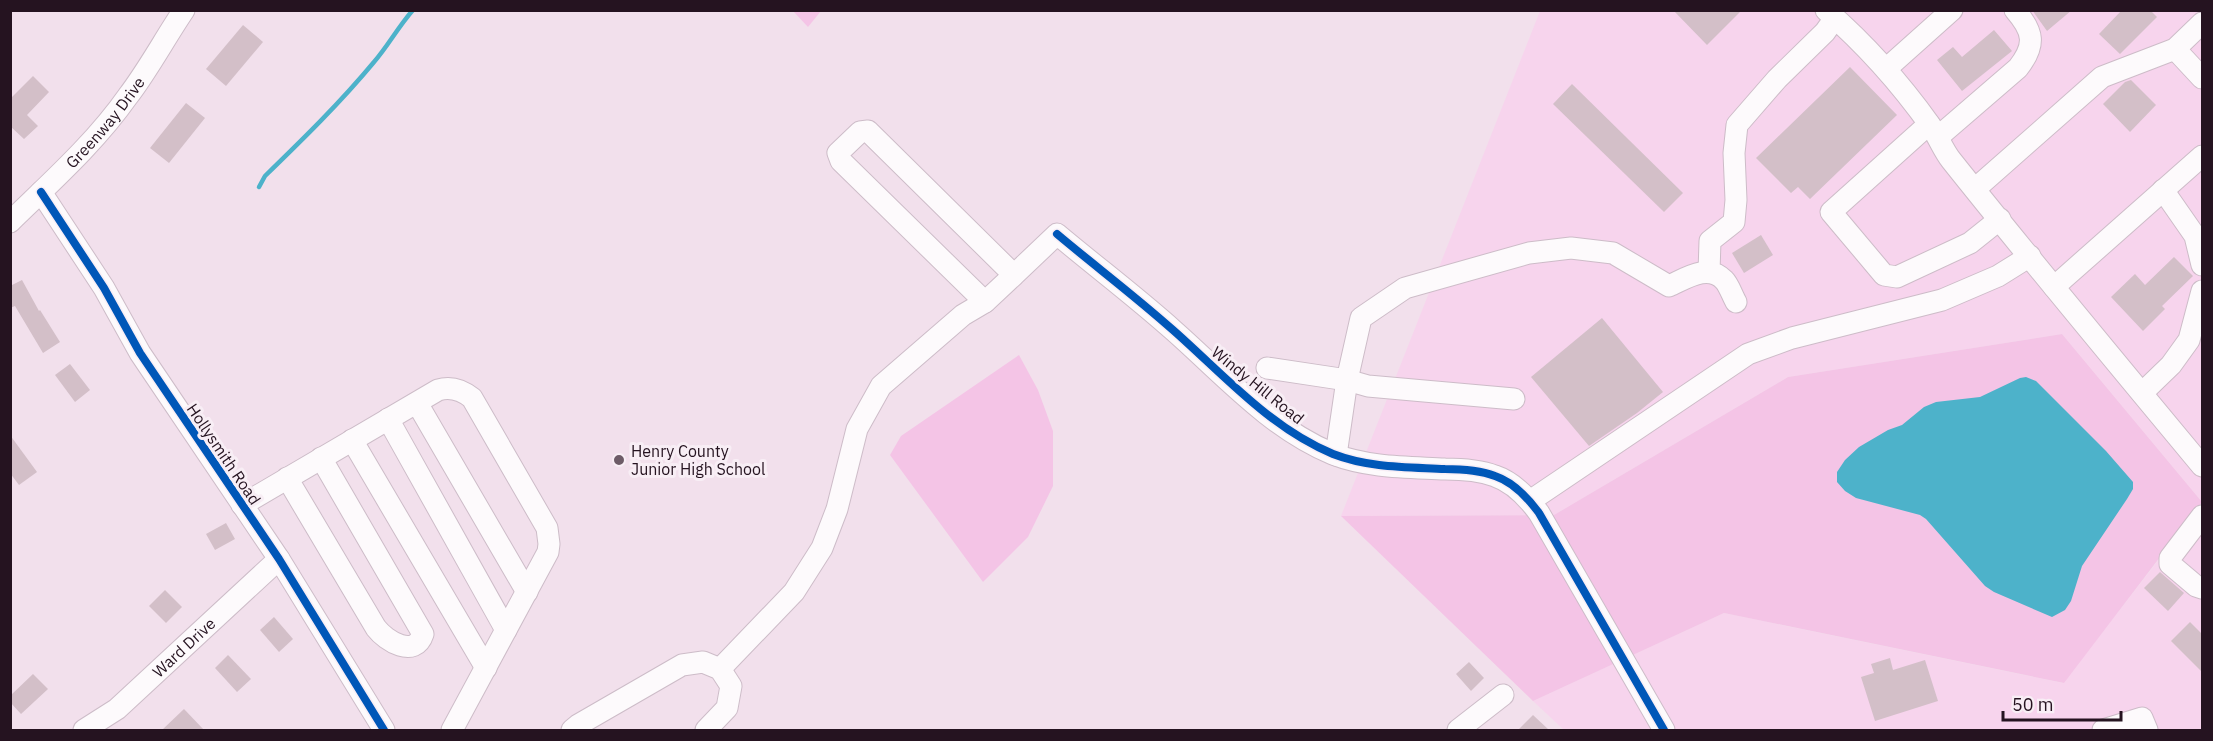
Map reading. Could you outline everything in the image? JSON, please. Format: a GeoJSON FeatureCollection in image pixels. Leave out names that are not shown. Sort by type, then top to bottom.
{"type":"FeatureCollection","features":[{"type":"Feature","properties":{"kind":"street","name":"Greenway Drive"},"geometry":{"type":"LineString","coordinates":[[10,222],[96,136],[129,96],[184,10]]}},
{"type":"Feature","properties":{"kind":"street"},"geometry":{"type":"LineString","coordinates":[[1886,69],[1952,10]]}},
{"type":"Feature","properties":{"kind":"street"},"geometry":{"type":"LineString","coordinates":[[2000,219],[1970,243],[1897,277],[1884,275],[1831,212],[1933,130],[2018,68],[2026,57],[2031,37],[2015,10]]}},
{"type":"Feature","properties":{"kind":"street"},"geometry":{"type":"LineString","coordinates":[[1709,272],[1710,241],[1734,222],[1736,200],[1734,153],[1737,125],[1777,79],[1825,32],[1831,14],[1886,69],[1933,130],[1948,157],[2202,466]]}},
{"type":"Feature","properties":{"kind":"street"},"geometry":{"type":"LineString","coordinates":[[1975,189],[2102,77],[2175,49],[2202,23]]}},
{"type":"Feature","properties":{"kind":"street"},"geometry":{"type":"LineString","coordinates":[[2175,49],[2202,78]]}},
{"type":"Feature","properties":{"kind":"street"},"geometry":{"type":"LineString","coordinates":[[720,669],[794,592],[822,548],[837,508],[857,429],[881,386],[963,315],[985,302],[1014,275],[868,131],[860,132],[838,153],[841,161],[985,302]]}},
{"type":"Feature","properties":{"kind":"street"},"geometry":{"type":"LineString","coordinates":[[2054,287],[2202,156]]}},
{"type":"Feature","properties":{"kind":"street"},"geometry":{"type":"LineString","coordinates":[[2163,190],[2195,236],[2202,265]]}},
{"type":"Feature","properties":{"kind":"street","name":"Hollysmith Road"},"geometry":{"type":"LineString","coordinates":[[41,192],[104,288],[140,353],[279,559],[384,730]]}},
{"type":"Feature","properties":{"kind":"street","name":"Windy Hill Road"},"geometry":{"type":"LineString","coordinates":[[1014,275],[1057,234],[1172,329],[1236,389],[1278,423],[1311,444],[1336,455],[1367,464],[1467,470],[1495,476],[1508,483],[1530,501],[1567,559],[1664,730]]}},
{"type":"Feature","properties":{"kind":"street"},"geometry":{"type":"LineString","coordinates":[[1336,455],[1347,380],[1361,318],[1405,288],[1529,253],[1571,248],[1613,253],[1669,286],[1695,274],[1709,272],[1723,279],[1736,302]]}},
{"type":"Feature","properties":{"kind":"street"},"geometry":{"type":"LineString","coordinates":[[1530,501],[1748,354],[1792,338],[1942,300],[1998,276],[2030,256]]}},
{"type":"Feature","properties":{"kind":"street"},"geometry":{"type":"LineString","coordinates":[[2142,393],[2171,364],[2189,340],[2202,291]]}},
{"type":"Feature","properties":{"kind":"street"},"geometry":{"type":"LineString","coordinates":[[1267,368],[1347,380],[1368,386],[1514,399]]}},
{"type":"Feature","properties":{"kind":"street"},"geometry":{"type":"LineString","coordinates":[[242,505],[351,440],[447,388],[465,393],[472,398],[547,528],[549,544],[548,552],[452,730]]}},
{"type":"Feature","properties":{"kind":"street"},"geometry":{"type":"LineString","coordinates":[[417,403],[527,592]]}},
{"type":"Feature","properties":{"kind":"street"},"geometry":{"type":"LineString","coordinates":[[388,419],[506,630]]}},
{"type":"Feature","properties":{"kind":"street"},"geometry":{"type":"LineString","coordinates":[[351,440],[486,668]]}},
{"type":"Feature","properties":{"kind":"street"},"geometry":{"type":"LineString","coordinates":[[286,478],[383,637],[391,642],[412,647],[416,645],[423,634],[321,458]]}},
{"type":"Feature","properties":{"kind":"street"},"geometry":{"type":"LineString","coordinates":[[2199,587],[2170,564],[2170,558],[2202,516]]}},
{"type":"Feature","properties":{"kind":"street","name":"Ward Drive"},"geometry":{"type":"LineString","coordinates":[[84,730],[117,709],[279,559]]}},
{"type":"Feature","properties":{"kind":"street"},"geometry":{"type":"LineString","coordinates":[[572,730],[682,664],[703,662],[720,669],[731,686],[727,708],[706,730]]}},
{"type":"Feature","properties":{"kind":"street"},"geometry":{"type":"LineString","coordinates":[[1458,730],[1503,694]]}},
{"type":"Feature","properties":{"kind":"street"},"geometry":{"type":"LineString","coordinates":[[2103,730],[2142,718],[2147,730]]}},
{"type":"Feature","properties":{"kind":"shaded area"},"geometry":{"type":"Polygon","coordinates":[[[793,11],[821,11],[808,27],[793,11]]]}},
{"type":"Feature","properties":{"kind":"shaded area"},"geometry":{"type":"Polygon","coordinates":[[[1540,11],[2202,11],[2202,502],[2062,334],[1788,377],[1554,515],[1341,516],[1540,11]]]}},
{"type":"Feature","properties":{"kind":"shaded area"},"geometry":{"type":"Polygon","coordinates":[[[2062,334],[2202,502],[2064,683],[1724,613],[1533,701],[1341,516],[1554,515],[1788,377],[2062,334]]]}},
{"type":"Feature","properties":{"kind":"shaded area"},"geometry":{"type":"Polygon","coordinates":[[[1019,355],[1038,390],[1053,431],[1053,486],[1028,537],[983,582],[890,455],[901,436],[1019,355]]]}},
{"type":"Feature","properties":{"kind":"shaded area"},"geometry":{"type":"Polygon","coordinates":[[[2202,504],[2202,730],[1564,730],[1533,701],[1724,613],[2063,683],[2202,504]]]}},
{"type":"Feature","properties":{"kind":"water"},"geometry":{"type":"Polygon","coordinates":[[[2026,377],[2036,381],[2106,451],[2133,482],[2133,489],[2127,499],[2082,566],[2071,601],[2065,610],[2052,617],[1985,586],[1920,515],[1856,498],[1837,482],[1837,472],[1845,460],[1859,447],[1888,430],[1902,425],[1924,407],[1936,402],[1980,397],[2026,377]]]}},
{"type":"Feature","properties":{"kind":"building"},"geometry":{"type":"Polygon","coordinates":[[[1673,10],[1742,10],[1707,45],[1673,10]]]}},
{"type":"Feature","properties":{"kind":"building"},"geometry":{"type":"Polygon","coordinates":[[[2032,10],[2072,10],[2047,31],[2032,10]]]}},
{"type":"Feature","properties":{"kind":"building"},"geometry":{"type":"Polygon","coordinates":[[[2122,10],[2150,10],[2157,17],[2120,54],[2099,34],[2122,10]]]}},
{"type":"Feature","properties":{"kind":"building"},"geometry":{"type":"Polygon","coordinates":[[[243,25],[263,42],[226,86],[206,69],[243,25]]]}},
{"type":"Feature","properties":{"kind":"building"},"geometry":{"type":"Polygon","coordinates":[[[1994,30],[2012,51],[1962,91],[1937,60],[1953,47],[1962,57],[1994,30]]]}},
{"type":"Feature","properties":{"kind":"building"},"geometry":{"type":"Polygon","coordinates":[[[1850,67],[1897,115],[1810,199],[1798,187],[1791,193],[1756,158],[1850,67]]]}},
{"type":"Feature","properties":{"kind":"building"},"geometry":{"type":"Polygon","coordinates":[[[33,76],[49,92],[27,115],[38,126],[24,139],[10,126],[10,99],[33,76]]]}},
{"type":"Feature","properties":{"kind":"building"},"geometry":{"type":"Polygon","coordinates":[[[2131,80],[2156,105],[2130,132],[2103,104],[2125,82],[2131,80]]]}},
{"type":"Feature","properties":{"kind":"building"},"geometry":{"type":"Polygon","coordinates":[[[1572,84],[1683,193],[1664,212],[1553,104],[1572,84]]]}},
{"type":"Feature","properties":{"kind":"building"},"geometry":{"type":"Polygon","coordinates":[[[186,103],[205,118],[169,163],[150,148],[186,103]]]}},
{"type":"Feature","properties":{"kind":"building"},"geometry":{"type":"Polygon","coordinates":[[[1761,235],[1773,255],[1744,273],[1732,253],[1761,235]]]}},
{"type":"Feature","properties":{"kind":"building"},"geometry":{"type":"Polygon","coordinates":[[[2174,257],[2193,276],[2162,306],[2165,309],[2143,331],[2111,297],[2135,274],[2145,285],[2174,257]]]}},
{"type":"Feature","properties":{"kind":"building"},"geometry":{"type":"Polygon","coordinates":[[[22,280],[60,342],[43,353],[15,306],[10,308],[10,286],[22,280]]]}},
{"type":"Feature","properties":{"kind":"building"},"geometry":{"type":"Polygon","coordinates":[[[1602,318],[1663,392],[1589,446],[1531,377],[1602,318]]]}},
{"type":"Feature","properties":{"kind":"building"},"geometry":{"type":"Polygon","coordinates":[[[70,364],[90,390],[75,402],[55,375],[70,364]]]}},
{"type":"Feature","properties":{"kind":"building"},"geometry":{"type":"Polygon","coordinates":[[[10,435],[37,472],[19,485],[10,473],[10,435]]]}},
{"type":"Feature","properties":{"kind":"building"},"geometry":{"type":"Polygon","coordinates":[[[226,523],[235,539],[215,550],[206,534],[226,523]]]}},
{"type":"Feature","properties":{"kind":"building"},"geometry":{"type":"Polygon","coordinates":[[[2160,572],[2184,593],[2168,611],[2144,588],[2160,572]]]}},
{"type":"Feature","properties":{"kind":"building"},"geometry":{"type":"Polygon","coordinates":[[[165,590],[182,607],[166,623],[149,606],[165,590]]]}},
{"type":"Feature","properties":{"kind":"building"},"geometry":{"type":"Polygon","coordinates":[[[274,617],[293,639],[279,652],[260,630],[274,617]]]}},
{"type":"Feature","properties":{"kind":"building"},"geometry":{"type":"Polygon","coordinates":[[[2190,622],[2202,634],[2202,672],[2171,641],[2190,622]]]}},
{"type":"Feature","properties":{"kind":"building"},"geometry":{"type":"Polygon","coordinates":[[[228,655],[251,679],[237,692],[215,668],[228,655]]]}},
{"type":"Feature","properties":{"kind":"building"},"geometry":{"type":"Polygon","coordinates":[[[1890,658],[1893,670],[1925,660],[1938,701],[1875,721],[1861,677],[1874,673],[1871,664],[1890,658]]]}},
{"type":"Feature","properties":{"kind":"building"},"geometry":{"type":"Polygon","coordinates":[[[1469,662],[1484,678],[1471,691],[1456,674],[1469,662]]]}},
{"type":"Feature","properties":{"kind":"building"},"geometry":{"type":"Polygon","coordinates":[[[33,674],[48,689],[21,714],[10,702],[10,696],[33,674]]]}},
{"type":"Feature","properties":{"kind":"building"},"geometry":{"type":"Polygon","coordinates":[[[184,709],[204,730],[162,730],[184,709]]]}},
{"type":"Feature","properties":{"kind":"building"},"geometry":{"type":"Polygon","coordinates":[[[1533,715],[1549,730],[1518,730],[1533,715]]]}},
{"type":"Feature","properties":{"kind":"waterway"},"geometry":{"type":"LineString","coordinates":[[259,187],[265,176],[321,121],[361,77],[413,10]]}},
{"type":"Feature","properties":{"kind":"cycle path"},"geometry":{"type":"LineString","coordinates":[[41,192],[104,288],[140,353],[279,559],[384,730]]}},
{"type":"Feature","properties":{"kind":"cycle path"},"geometry":{"type":"LineString","coordinates":[[1057,234],[1159,317],[1248,399],[1288,430],[1310,443],[1333,454],[1360,462],[1477,471],[1502,479],[1514,486],[1539,513],[1664,730]]}},
{"type":"Feature","properties":{"kind":"place","name":"Henry County Junior High School"},"geometry":{"type":"Point","coordinates":[619,460]}}]}
